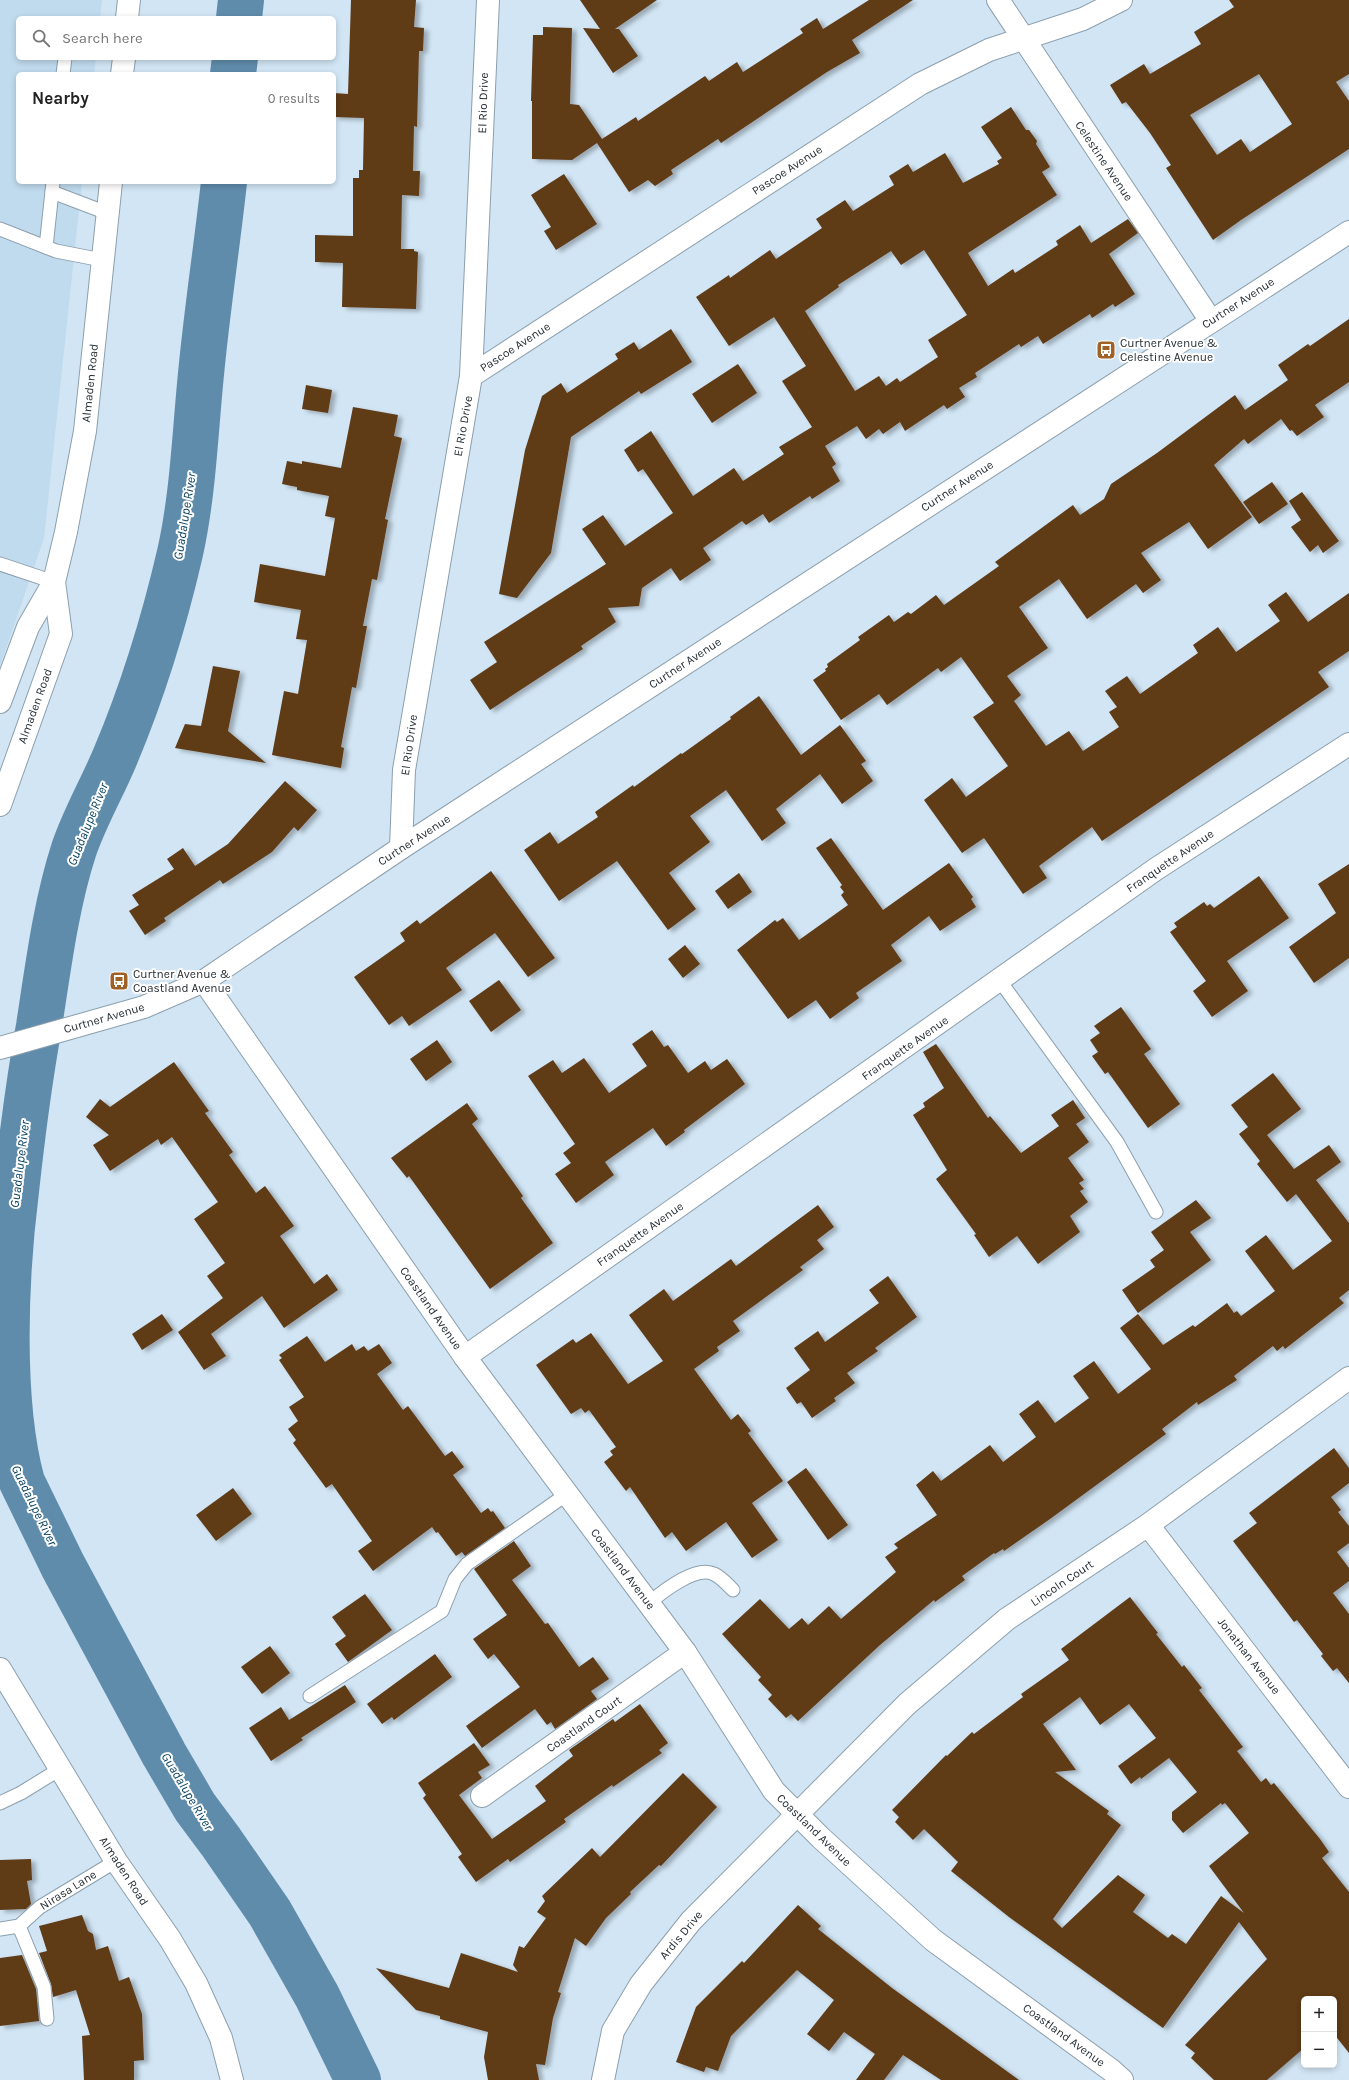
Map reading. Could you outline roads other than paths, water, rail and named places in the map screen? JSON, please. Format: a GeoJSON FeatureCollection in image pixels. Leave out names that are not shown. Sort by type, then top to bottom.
{"type":"FeatureCollection","features":[{"type":"Feature","properties":{"kind":"street"},"geometry":{"type":"LineString","coordinates":[[128,16],[129,0]]}},
{"type":"Feature","properties":{"kind":"street","name":"El Rio Drive"},"geometry":{"type":"LineString","coordinates":[[401,848],[404,770],[471,376],[488,0]]}},
{"type":"Feature","properties":{"kind":"street","name":"Celestine Avenue"},"geometry":{"type":"LineString","coordinates":[[998,0],[1211,321]]}},
{"type":"Feature","properties":{"kind":"street","name":"Pascoe Avenue"},"geometry":{"type":"LineString","coordinates":[[471,376],[920,84],[989,50],[1083,19],[1121,0]]}},
{"type":"Feature","properties":{"kind":"street"},"geometry":{"type":"LineString","coordinates":[[122,72],[124,60]]}},
{"type":"Feature","properties":{"kind":"street","name":"Almaden Road"},"geometry":{"type":"LineString","coordinates":[[0,702],[28,628],[54,582],[74,495],[85,431],[111,184]]}},
{"type":"Feature","properties":{"kind":"street","name":"Curtner Avenue"},"geometry":{"type":"LineString","coordinates":[[2,1047],[144,1007],[204,981],[401,848],[1349,232]]}},
{"type":"Feature","properties":{"kind":"street","name":"Almaden Road"},"geometry":{"type":"LineString","coordinates":[[0,805],[61,634],[54,582]]}},
{"type":"Feature","properties":{"kind":"street","name":"Franquette Avenue"},"geometry":{"type":"LineString","coordinates":[[465,1357],[1000,981],[1156,869],[1349,744]]}},
{"type":"Feature","properties":{"kind":"street","name":"Coastland Avenue"},"geometry":{"type":"LineString","coordinates":[[204,981],[465,1357],[685,1652],[774,1791],[933,1940],[1111,2070],[1122,2080]]}},
{"type":"Feature","properties":{"kind":"street","name":"Lincoln Court"},"geometry":{"type":"LineString","coordinates":[[797,1814],[907,1704],[1007,1619],[1148,1525],[1349,1378]]}},
{"type":"Feature","properties":{"kind":"street","name":"Jonathan Avenue"},"geometry":{"type":"LineString","coordinates":[[1148,1525],[1349,1787]]}},
{"type":"Feature","properties":{"kind":"street","name":"Coastland Court"},"geometry":{"type":"LineString","coordinates":[[482,1796],[685,1652]]}},
{"type":"Feature","properties":{"kind":"street","name":"Almaden Road"},"geometry":{"type":"LineString","coordinates":[[0,1669],[116,1860],[170,1939],[196,1983],[221,2038],[232,2080]]}},
{"type":"Feature","properties":{"kind":"street","name":"Ardis Drive"},"geometry":{"type":"LineString","coordinates":[[603,2080],[613,2030],[641,1984],[691,1921],[797,1814]]}},
{"type":"Feature","properties":{"kind":"lane"},"geometry":{"type":"LineString","coordinates":[[64,72],[65,60]]}},
{"type":"Feature","properties":{"kind":"lane"},"geometry":{"type":"LineString","coordinates":[[46,247],[52,187],[107,213]]}},
{"type":"Feature","properties":{"kind":"lane"},"geometry":{"type":"LineString","coordinates":[[0,229],[56,251],[102,260]]}},
{"type":"Feature","properties":{"kind":"lane"},"geometry":{"type":"LineString","coordinates":[[0,564],[54,582]]}},
{"type":"Feature","properties":{"kind":"lane"},"geometry":{"type":"LineString","coordinates":[[1000,981],[1117,1142],[1156,1212]]}},
{"type":"Feature","properties":{"kind":"lane"},"geometry":{"type":"LineString","coordinates":[[310,1696],[442,1611],[455,1579],[466,1564],[567,1494]]}},
{"type":"Feature","properties":{"kind":"lane"},"geometry":{"type":"LineString","coordinates":[[649,1603],[664,1590],[697,1572],[714,1573],[734,1590]]}},
{"type":"Feature","properties":{"kind":"lane"},"geometry":{"type":"LineString","coordinates":[[0,1803],[21,1793],[60,1769]]}},
{"type":"Feature","properties":{"kind":"lane","name":"Nirasa Lane"},"geometry":{"type":"LineString","coordinates":[[20,1926],[40,1907],[116,1860]]}},
{"type":"Feature","properties":{"kind":"lane"},"geometry":{"type":"LineString","coordinates":[[0,1929],[20,1926],[44,1987],[47,2019]]}},
{"type":"Feature","properties":{"kind":"waterway","name":"Guadalupe River"},"geometry":{"type":"LineString","coordinates":[[239,16],[241,0]]}},
{"type":"Feature","properties":{"kind":"waterway","name":"Guadalupe River"},"geometry":{"type":"LineString","coordinates":[[233,72],[235,60]]}},
{"type":"Feature","properties":{"kind":"waterway","name":"Guadalupe River"},"geometry":{"type":"LineString","coordinates":[[224,184],[203,350],[191,487],[180,553],[160,631],[143,683],[125,733],[83,825],[74,849],[62,892],[53,936],[29,1088],[12,1225],[7,1300],[10,1415],[15,1450],[22,1482],[63,1566],[164,1754],[195,1807],[270,1913],[317,1996],[358,2080]]}},
{"type":"Feature","properties":{"kind":"place","name":"Curtner Avenue & Celestine Avenue"},"geometry":{"type":"Point","coordinates":[1106,350]}},
{"type":"Feature","properties":{"kind":"place","name":"Curtner Avenue & Coastland Avenue"},"geometry":{"type":"Point","coordinates":[119,981]}}]}
